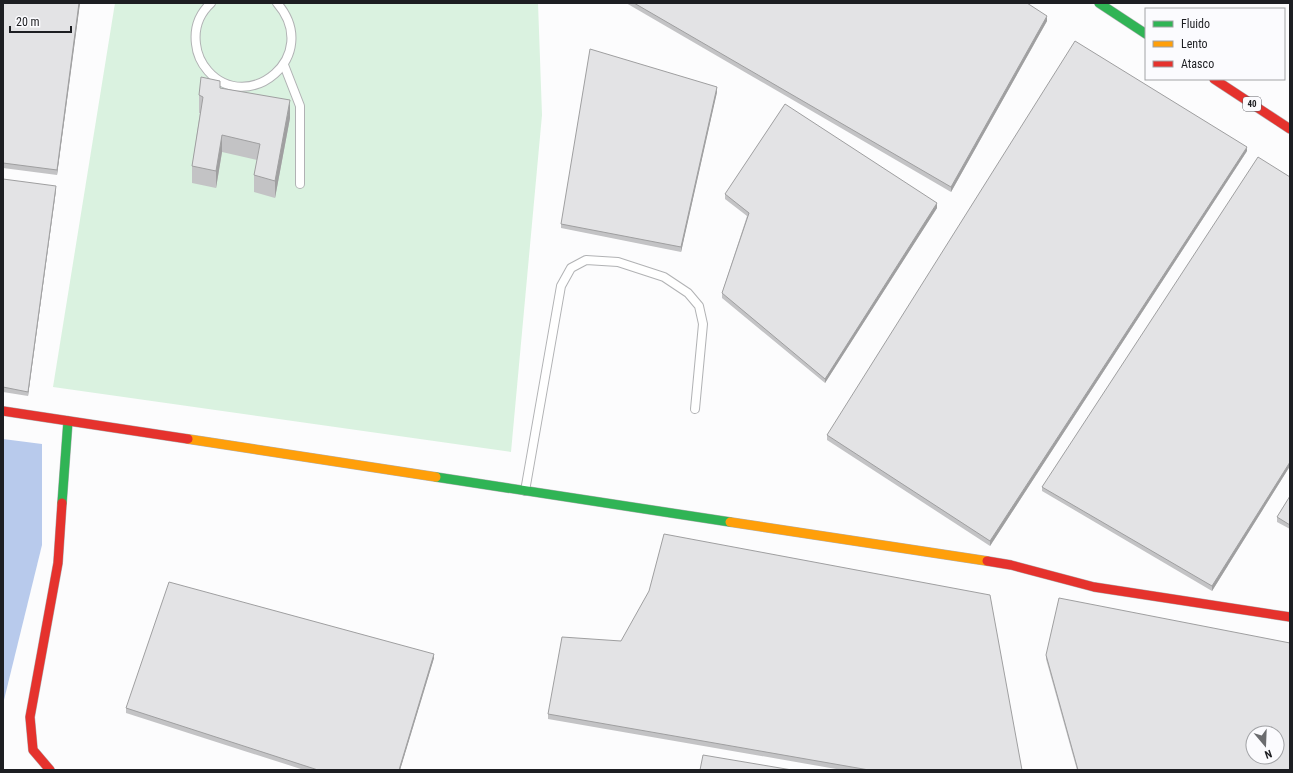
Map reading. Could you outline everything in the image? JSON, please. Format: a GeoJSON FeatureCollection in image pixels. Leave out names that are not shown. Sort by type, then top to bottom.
{"type":"FeatureCollection","features":[{"type":"Feature","properties":{"kind":"street"},"geometry":{"type":"LineString","coordinates":[[1099,3],[1145,33]]}},
{"type":"Feature","properties":{"kind":"street","name":"40"},"geometry":{"type":"LineString","coordinates":[[1216,80],[1290,129]]}},
{"type":"Feature","properties":{"kind":"street"},"geometry":{"type":"LineString","coordinates":[[3,411],[525,492],[1011,565],[1094,588],[1290,617]]}},
{"type":"Feature","properties":{"kind":"street"},"geometry":{"type":"LineString","coordinates":[[50,770],[33,750],[30,717],[58,563],[68,421]]}},
{"type":"Feature","properties":{"kind":"lane"},"geometry":{"type":"LineString","coordinates":[[211,3],[206,7],[198,20],[195,35],[196,50],[202,64],[212,76],[225,83],[241,87],[257,84],[272,77],[284,65],[291,50],[292,33],[287,17],[277,3]]}},
{"type":"Feature","properties":{"kind":"lane"},"geometry":{"type":"LineString","coordinates":[[284,65],[300,106],[300,184]]}},
{"type":"Feature","properties":{"kind":"lane"},"geometry":{"type":"LineString","coordinates":[[525,492],[561,286],[571,268],[581,262],[586,260],[618,262],[664,277],[688,293],[699,306],[703,324],[695,409]]}},
{"type":"Feature","properties":{"kind":"green space"},"geometry":{"type":"Polygon","coordinates":[[[115,3],[538,3],[542,115],[511,452],[53,387],[115,3]]]}},
{"type":"Feature","properties":{"kind":"water"},"geometry":{"type":"Polygon","coordinates":[[[3,439],[42,444],[42,545],[3,704],[3,439]]]}},
{"type":"Feature","properties":{"kind":"building"},"geometry":{"type":"Polygon","coordinates":[[[3,3],[79,3],[57,170],[3,163],[3,3]]]}},
{"type":"Feature","properties":{"kind":"building"},"geometry":{"type":"Polygon","coordinates":[[[634,3],[1027,3],[1047,16],[951,187],[634,3]]]}},
{"type":"Feature","properties":{"kind":"building"},"geometry":{"type":"Polygon","coordinates":[[[1075,41],[1247,147],[990,541],[827,435],[1075,41]]]}},
{"type":"Feature","properties":{"kind":"building"},"geometry":{"type":"Polygon","coordinates":[[[590,49],[717,87],[681,247],[561,224],[590,49]]]}},
{"type":"Feature","properties":{"kind":"building"},"geometry":{"type":"Polygon","coordinates":[[[201,77],[220,81],[220,88],[290,100],[275,181],[254,175],[260,144],[222,135],[216,171],[192,166],[203,97],[199,95],[201,77]]]}},
{"type":"Feature","properties":{"kind":"building"},"geometry":{"type":"Polygon","coordinates":[[[785,104],[937,203],[825,379],[722,293],[749,213],[725,194],[785,104]]]}},
{"type":"Feature","properties":{"kind":"building"},"geometry":{"type":"Polygon","coordinates":[[[1258,157],[1290,177],[1290,462],[1212,586],[1042,487],[1258,157]]]}},
{"type":"Feature","properties":{"kind":"building"},"geometry":{"type":"Polygon","coordinates":[[[3,179],[56,186],[28,392],[3,387],[3,179]]]}},
{"type":"Feature","properties":{"kind":"building"},"geometry":{"type":"Polygon","coordinates":[[[1290,496],[1290,525],[1277,517],[1290,496]]]}},
{"type":"Feature","properties":{"kind":"building"},"geometry":{"type":"Polygon","coordinates":[[[664,534],[990,595],[1022,770],[869,770],[548,714],[562,637],[621,641],[649,591],[664,534]]]}},
{"type":"Feature","properties":{"kind":"building"},"geometry":{"type":"Polygon","coordinates":[[[169,582],[434,654],[399,770],[318,770],[126,708],[169,582]]]}},
{"type":"Feature","properties":{"kind":"building"},"geometry":{"type":"Polygon","coordinates":[[[1059,598],[1290,643],[1290,770],[1078,770],[1046,655],[1059,598]]]}},
{"type":"Feature","properties":{"kind":"building"},"geometry":{"type":"Polygon","coordinates":[[[703,755],[792,770],[700,770],[703,755]]]}},
{"type":"Feature","properties":{"kind":"traffic: fast"},"geometry":{"type":"LineString","coordinates":[[1099,3],[1145,33]]}},
{"type":"Feature","properties":{"kind":"traffic: fast"},"geometry":{"type":"LineString","coordinates":[[62,503],[68,421]]}},
{"type":"Feature","properties":{"kind":"traffic: fast"},"geometry":{"type":"LineString","coordinates":[[436,477],[730,522]]}},
{"type":"Feature","properties":{"kind":"traffic: slow"},"geometry":{"type":"LineString","coordinates":[[188,439],[436,477]]}},
{"type":"Feature","properties":{"kind":"traffic: slow"},"geometry":{"type":"LineString","coordinates":[[730,522],[987,561]]}},
{"type":"Feature","properties":{"kind":"traffic: jam"},"geometry":{"type":"LineString","coordinates":[[1216,80],[1290,129]]}},
{"type":"Feature","properties":{"kind":"traffic: jam"},"geometry":{"type":"LineString","coordinates":[[3,411],[188,439]]}},
{"type":"Feature","properties":{"kind":"traffic: jam"},"geometry":{"type":"LineString","coordinates":[[50,770],[33,750],[30,717],[58,563],[62,503]]}},
{"type":"Feature","properties":{"kind":"traffic: jam"},"geometry":{"type":"LineString","coordinates":[[987,561],[1011,565],[1094,587],[1290,617]]}}]}
